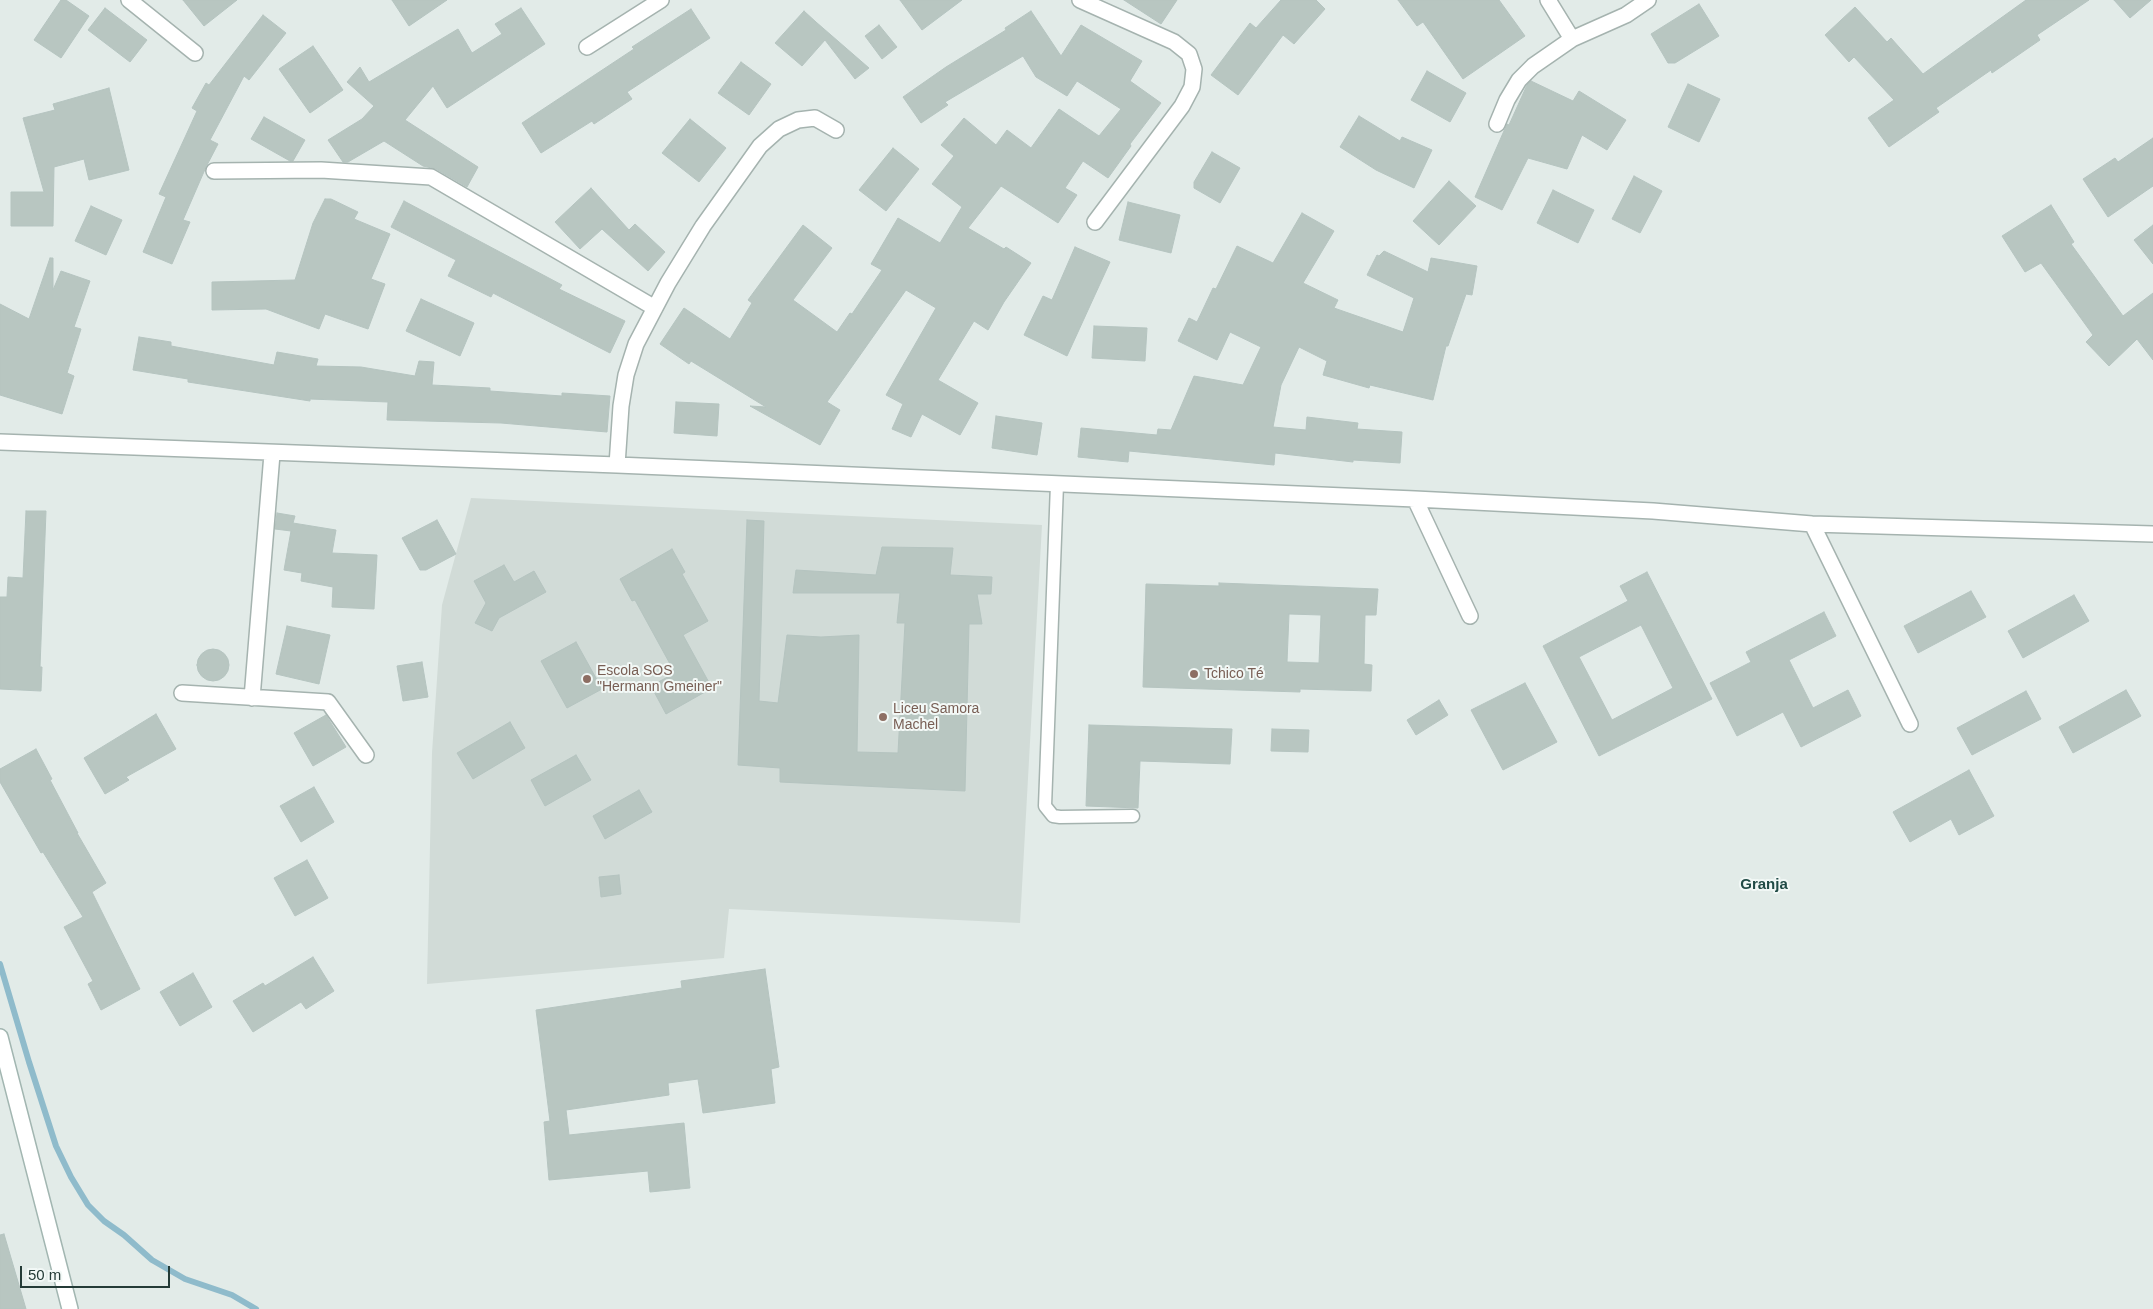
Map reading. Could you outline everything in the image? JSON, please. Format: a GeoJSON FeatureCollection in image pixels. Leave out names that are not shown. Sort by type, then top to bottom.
{"type":"FeatureCollection","features":[{"type":"Feature","properties":{"kind":"street"},"geometry":{"type":"LineString","coordinates":[[129,0],[195,53]]}},
{"type":"Feature","properties":{"kind":"street"},"geometry":{"type":"LineString","coordinates":[[587,47],[661,0]]}},
{"type":"Feature","properties":{"kind":"street"},"geometry":{"type":"LineString","coordinates":[[1080,0],[1174,42],[1189,54],[1194,69],[1192,87],[1182,106],[1095,222]]}},
{"type":"Feature","properties":{"kind":"street"},"geometry":{"type":"LineString","coordinates":[[1548,0],[1572,39]]}},
{"type":"Feature","properties":{"kind":"street"},"geometry":{"type":"LineString","coordinates":[[1496,124],[1519,80],[1533,66],[1572,39],[1626,14],[1648,0]]}},
{"type":"Feature","properties":{"kind":"street"},"geometry":{"type":"LineString","coordinates":[[617,465],[621,406],[626,375],[636,344],[703,226],[760,146],[779,129],[798,120],[815,118],[836,130]]}},
{"type":"Feature","properties":{"kind":"street"},"geometry":{"type":"LineString","coordinates":[[214,171],[320,170],[431,177],[655,308]]}},
{"type":"Feature","properties":{"kind":"street"},"geometry":{"type":"LineString","coordinates":[[0,442],[272,454],[617,465],[1416,499],[1653,511],[1812,524],[2153,534]]}},
{"type":"Feature","properties":{"kind":"street"},"geometry":{"type":"LineString","coordinates":[[252,698],[272,454]]}},
{"type":"Feature","properties":{"kind":"street"},"geometry":{"type":"LineString","coordinates":[[1416,499],[1470,616]]}},
{"type":"Feature","properties":{"kind":"street"},"geometry":{"type":"LineString","coordinates":[[1812,524],[1910,724]]}},
{"type":"Feature","properties":{"kind":"street"},"geometry":{"type":"LineString","coordinates":[[182,693],[328,702],[366,755]]}},
{"type":"Feature","properties":{"kind":"street"},"geometry":{"type":"LineString","coordinates":[[0,1036],[70,1309]]}},
{"type":"Feature","properties":{"kind":"lane"},"geometry":{"type":"LineString","coordinates":[[1057,484],[1044,797],[1046,806],[1053,816],[1060,817],[1133,816]]}},
{"type":"Feature","properties":{"kind":"shaded area"},"geometry":{"type":"Polygon","coordinates":[[[471,498],[1042,525],[1020,923],[729,909],[724,958],[427,984],[432,753],[442,605],[471,498]]]}},
{"type":"Feature","properties":{"kind":"building"},"geometry":{"type":"Polygon","coordinates":[[[61,0],[66,0],[89,16],[61,58],[34,40],[61,0]]]}},
{"type":"Feature","properties":{"kind":"building"},"geometry":{"type":"Polygon","coordinates":[[[183,0],[237,0],[204,26],[183,0]]]}},
{"type":"Feature","properties":{"kind":"building"},"geometry":{"type":"Polygon","coordinates":[[[392,0],[447,0],[409,26],[392,0]]]}},
{"type":"Feature","properties":{"kind":"building"},"geometry":{"type":"Polygon","coordinates":[[[900,0],[962,0],[922,30],[900,0]]]}},
{"type":"Feature","properties":{"kind":"building"},"geometry":{"type":"Polygon","coordinates":[[[1124,0],[1177,0],[1161,24],[1124,0]]]}},
{"type":"Feature","properties":{"kind":"building"},"geometry":{"type":"Polygon","coordinates":[[[1281,0],[1316,0],[1325,9],[1294,44],[1283,35],[1238,95],[1211,75],[1250,23],[1256,28],[1281,0]]]}},
{"type":"Feature","properties":{"kind":"building"},"geometry":{"type":"Polygon","coordinates":[[[1398,0],[1499,0],[1525,36],[1463,79],[1423,22],[1417,26],[1398,0]]]}},
{"type":"Feature","properties":{"kind":"building"},"geometry":{"type":"Polygon","coordinates":[[[2026,0],[2089,0],[2037,35],[2040,40],[1992,73],[1991,70],[1936,108],[1939,112],[1889,147],[1868,118],[1894,100],[1854,57],[1849,62],[1825,35],[1855,7],[1887,42],[1891,38],[1923,74],[2026,0]]]}},
{"type":"Feature","properties":{"kind":"building"},"geometry":{"type":"Polygon","coordinates":[[[2114,0],[2151,0],[2130,18],[2114,0]]]}},
{"type":"Feature","properties":{"kind":"building"},"geometry":{"type":"Polygon","coordinates":[[[1699,4],[1719,36],[1675,63],[1668,63],[1651,34],[1699,4]]]}},
{"type":"Feature","properties":{"kind":"building"},"geometry":{"type":"Polygon","coordinates":[[[105,8],[147,40],[130,62],[88,30],[105,8]]]}},
{"type":"Feature","properties":{"kind":"building"},"geometry":{"type":"Polygon","coordinates":[[[521,8],[545,44],[447,108],[433,86],[405,120],[478,167],[467,187],[436,169],[423,166],[384,141],[348,162],[343,162],[328,140],[362,119],[374,106],[347,82],[360,67],[369,82],[458,29],[472,53],[502,34],[495,24],[521,8]]]}},
{"type":"Feature","properties":{"kind":"building"},"geometry":{"type":"Polygon","coordinates":[[[691,9],[710,38],[627,92],[632,99],[594,124],[592,121],[541,153],[522,123],[691,9]]]}},
{"type":"Feature","properties":{"kind":"building"},"geometry":{"type":"Polygon","coordinates":[[[804,11],[869,68],[855,79],[825,40],[802,66],[775,43],[804,11]]]}},
{"type":"Feature","properties":{"kind":"building"},"geometry":{"type":"Polygon","coordinates":[[[1031,11],[1061,56],[1081,25],[1142,61],[1130,81],[1161,103],[1130,144],[1131,146],[1108,178],[1083,161],[1065,188],[1077,195],[1058,223],[1001,186],[968,228],[1004,249],[1006,247],[1031,263],[1004,302],[988,330],[974,321],[938,380],[978,403],[960,435],[922,414],[911,437],[892,429],[903,404],[886,395],[936,308],[906,290],[827,402],[840,410],[820,445],[750,406],[766,407],[691,361],[689,364],[660,344],[684,308],[730,339],[752,303],[748,300],[803,225],[832,248],[793,300],[837,332],[850,313],[852,314],[882,270],[871,264],[898,218],[940,243],[962,207],[932,184],[954,156],[941,145],[964,118],[996,145],[1007,130],[1031,148],[1059,109],[1099,136],[1121,109],[1077,81],[1067,96],[1036,77],[1023,56],[945,102],[948,105],[921,123],[903,97],[946,67],[1006,30],[1005,28],[1031,11]]]}},
{"type":"Feature","properties":{"kind":"building"},"geometry":{"type":"Polygon","coordinates":[[[263,15],[286,33],[249,80],[244,76],[210,140],[218,144],[183,220],[190,222],[172,264],[143,252],[166,197],[159,194],[197,111],[192,108],[206,83],[209,85],[263,15]]]}},
{"type":"Feature","properties":{"kind":"building"},"geometry":{"type":"Polygon","coordinates":[[[879,25],[897,47],[882,59],[865,36],[879,25]]]}},
{"type":"Feature","properties":{"kind":"building"},"geometry":{"type":"Polygon","coordinates":[[[313,46],[343,90],[310,113],[279,69],[313,46]]]}},
{"type":"Feature","properties":{"kind":"building"},"geometry":{"type":"Polygon","coordinates":[[[741,62],[771,84],[749,115],[718,93],[741,62]]]}},
{"type":"Feature","properties":{"kind":"building"},"geometry":{"type":"Polygon","coordinates":[[[1427,71],[1466,93],[1450,122],[1411,100],[1427,71]]]}},
{"type":"Feature","properties":{"kind":"building"},"geometry":{"type":"Polygon","coordinates":[[[1531,81],[1573,101],[1579,91],[1626,120],[1607,150],[1582,135],[1567,169],[1528,158],[1502,210],[1475,197],[1507,124],[1509,125],[1527,85],[1531,81]]]}},
{"type":"Feature","properties":{"kind":"building"},"geometry":{"type":"Polygon","coordinates":[[[1688,84],[1720,99],[1699,142],[1668,127],[1688,84]]]}},
{"type":"Feature","properties":{"kind":"building"},"geometry":{"type":"Polygon","coordinates":[[[109,88],[129,170],[89,180],[84,159],[54,167],[53,226],[11,226],[11,192],[44,192],[23,118],[55,110],[53,104],[109,88]]]}},
{"type":"Feature","properties":{"kind":"building"},"geometry":{"type":"Polygon","coordinates":[[[1359,116],[1400,141],[1402,137],[1432,150],[1414,188],[1376,170],[1340,147],[1359,116]]]}},
{"type":"Feature","properties":{"kind":"building"},"geometry":{"type":"Polygon","coordinates":[[[264,117],[305,140],[293,161],[251,139],[264,117]]]}},
{"type":"Feature","properties":{"kind":"building"},"geometry":{"type":"Polygon","coordinates":[[[690,119],[726,148],[699,182],[662,153],[690,119]]]}},
{"type":"Feature","properties":{"kind":"building"},"geometry":{"type":"Polygon","coordinates":[[[2153,138],[2153,186],[2108,217],[2083,179],[2115,158],[2118,162],[2153,138]]]}},
{"type":"Feature","properties":{"kind":"building"},"geometry":{"type":"Polygon","coordinates":[[[893,148],[919,169],[886,211],[859,190],[893,148]]]}},
{"type":"Feature","properties":{"kind":"building"},"geometry":{"type":"Polygon","coordinates":[[[1212,152],[1240,168],[1220,203],[1194,188],[1194,182],[1212,152]]]}},
{"type":"Feature","properties":{"kind":"building"},"geometry":{"type":"Polygon","coordinates":[[[1634,176],[1662,191],[1640,233],[1612,219],[1634,176]]]}},
{"type":"Feature","properties":{"kind":"building"},"geometry":{"type":"Polygon","coordinates":[[[1449,181],[1476,206],[1439,245],[1413,221],[1449,181]]]}},
{"type":"Feature","properties":{"kind":"building"},"geometry":{"type":"Polygon","coordinates":[[[591,188],[629,230],[635,224],[665,252],[648,271],[602,229],[580,249],[555,222],[591,188]]]}},
{"type":"Feature","properties":{"kind":"building"},"geometry":{"type":"Polygon","coordinates":[[[1553,190],[1594,210],[1578,243],[1537,223],[1553,190]]]}},
{"type":"Feature","properties":{"kind":"building"},"geometry":{"type":"Polygon","coordinates":[[[325,199],[331,199],[358,212],[354,219],[390,234],[371,279],[385,284],[368,329],[325,314],[319,329],[266,309],[212,310],[212,282],[295,280],[313,223],[325,199]]]}},
{"type":"Feature","properties":{"kind":"building"},"geometry":{"type":"Polygon","coordinates":[[[404,201],[562,285],[559,289],[625,321],[610,353],[493,293],[491,297],[448,276],[456,260],[391,227],[404,201]]]}},
{"type":"Feature","properties":{"kind":"building"},"geometry":{"type":"Polygon","coordinates":[[[1128,202],[1180,215],[1171,253],[1119,240],[1128,202]]]}},
{"type":"Feature","properties":{"kind":"building"},"geometry":{"type":"Polygon","coordinates":[[[2051,205],[2074,242],[2071,244],[2123,316],[2153,293],[2153,360],[2137,339],[2109,366],[2086,342],[2093,335],[2041,263],[2025,272],[2002,236],[2051,205]]]}},
{"type":"Feature","properties":{"kind":"building"},"geometry":{"type":"Polygon","coordinates":[[[91,206],[122,220],[106,255],[75,241],[91,206]]]}},
{"type":"Feature","properties":{"kind":"building"},"geometry":{"type":"Polygon","coordinates":[[[1302,213],[1334,231],[1303,283],[1338,300],[1334,308],[1403,332],[1414,298],[1367,275],[1377,255],[1379,256],[1384,251],[1428,272],[1431,258],[1477,266],[1472,295],[1466,294],[1448,346],[1446,346],[1433,400],[1370,385],[1369,388],[1323,375],[1327,361],[1299,347],[1281,385],[1273,427],[1306,430],[1307,417],[1358,423],[1357,429],[1402,432],[1400,463],[1353,460],[1353,462],[1275,453],[1274,465],[1129,451],[1128,462],[1078,457],[1081,428],[1157,435],[1158,429],[1171,430],[1194,376],[1243,385],[1261,347],[1230,332],[1217,360],[1178,341],[1189,318],[1197,322],[1213,288],[1216,289],[1237,246],[1273,263],[1302,213]]]}},
{"type":"Feature","properties":{"kind":"building"},"geometry":{"type":"Polygon","coordinates":[[[2153,225],[2153,264],[2134,240],[2153,225]]]}},
{"type":"Feature","properties":{"kind":"building"},"geometry":{"type":"Polygon","coordinates":[[[1075,247],[1110,262],[1067,356],[1024,335],[1043,296],[1052,300],[1075,247]]]}},
{"type":"Feature","properties":{"kind":"building"},"geometry":{"type":"Polygon","coordinates":[[[50,258],[53,258],[53,290],[61,271],[90,281],[74,327],[81,329],[67,373],[74,376],[62,414],[0,395],[0,304],[29,319],[50,258]]]}},
{"type":"Feature","properties":{"kind":"building"},"geometry":{"type":"Polygon","coordinates":[[[421,299],[474,323],[460,356],[406,331],[421,299]]]}},
{"type":"Feature","properties":{"kind":"building"},"geometry":{"type":"Polygon","coordinates":[[[1094,326],[1147,328],[1145,361],[1092,358],[1094,326]]]}},
{"type":"Feature","properties":{"kind":"building"},"geometry":{"type":"Polygon","coordinates":[[[139,337],[171,342],[171,346],[274,365],[277,352],[318,359],[316,366],[361,367],[415,376],[419,361],[434,362],[432,385],[490,388],[490,391],[562,396],[562,393],[610,396],[607,432],[501,423],[387,420],[388,402],[310,399],[310,401],[188,382],[188,379],[133,370],[139,337]]]}},
{"type":"Feature","properties":{"kind":"building"},"geometry":{"type":"Polygon","coordinates":[[[676,402],[719,404],[717,436],[674,433],[676,402]]]}},
{"type":"Feature","properties":{"kind":"building"},"geometry":{"type":"Polygon","coordinates":[[[996,416],[1042,423],[1037,455],[992,448],[996,416]]]}},
{"type":"Feature","properties":{"kind":"building"},"geometry":{"type":"Polygon","coordinates":[[[26,511],[46,511],[40,667],[42,667],[41,691],[0,689],[0,597],[7,597],[8,577],[23,578],[26,511]]]}},
{"type":"Feature","properties":{"kind":"building"},"geometry":{"type":"Polygon","coordinates":[[[277,513],[295,516],[293,523],[336,530],[332,553],[377,555],[374,609],[332,607],[333,587],[301,581],[302,573],[284,570],[291,531],[275,529],[277,513]]]}},
{"type":"Feature","properties":{"kind":"building"},"geometry":{"type":"Polygon","coordinates":[[[437,520],[456,554],[426,570],[420,570],[402,538],[437,520]]]}},
{"type":"Feature","properties":{"kind":"building"},"geometry":{"type":"Polygon","coordinates":[[[747,520],[764,521],[759,701],[778,703],[787,635],[821,637],[859,635],[857,752],[898,753],[905,623],[897,623],[900,593],[793,593],[796,570],[876,575],[882,547],[953,548],[950,575],[992,577],[991,594],[977,594],[982,624],[969,624],[965,791],[780,782],[780,768],[738,765],[747,520]]]}},
{"type":"Feature","properties":{"kind":"building"},"geometry":{"type":"Polygon","coordinates":[[[672,549],[685,572],[682,574],[708,621],[683,635],[712,688],[666,714],[651,686],[675,673],[635,600],[632,601],[620,579],[672,549]]]}},
{"type":"Feature","properties":{"kind":"building"},"geometry":{"type":"Polygon","coordinates":[[[504,565],[514,582],[534,571],[546,592],[499,618],[492,631],[475,623],[486,603],[474,581],[504,565]]]}},
{"type":"Feature","properties":{"kind":"building"},"geometry":{"type":"Polygon","coordinates":[[[1647,572],[1712,699],[1599,756],[1543,646],[1628,601],[1620,586],[1647,572]],[[1641,625],[1579,657],[1612,720],[1673,688],[1641,625]]]}},
{"type":"Feature","properties":{"kind":"building"},"geometry":{"type":"Polygon","coordinates":[[[1219,583],[1378,589],[1376,615],[1365,615],[1364,664],[1372,665],[1371,691],[1300,689],[1300,692],[1143,687],[1146,584],[1219,586],[1219,583]],[[1289,614],[1287,662],[1319,663],[1321,615],[1289,614]]]}},
{"type":"Feature","properties":{"kind":"building"},"geometry":{"type":"Polygon","coordinates":[[[1971,591],[1986,617],[1918,653],[1904,626],[1971,591]]]}},
{"type":"Feature","properties":{"kind":"building"},"geometry":{"type":"Polygon","coordinates":[[[2074,595],[2089,621],[2023,658],[2008,631],[2074,595]]]}},
{"type":"Feature","properties":{"kind":"building"},"geometry":{"type":"Polygon","coordinates":[[[1824,612],[1836,636],[1789,660],[1813,708],[1848,690],[1861,716],[1801,747],[1783,712],[1737,736],[1710,683],[1751,662],[1746,652],[1824,612]]]}},
{"type":"Feature","properties":{"kind":"building"},"geometry":{"type":"Polygon","coordinates":[[[287,626],[330,635],[319,684],[276,674],[287,626]]]}},
{"type":"Feature","properties":{"kind":"building"},"geometry":{"type":"Polygon","coordinates":[[[576,642],[602,689],[567,708],[541,661],[576,642]]]}},
{"type":"Feature","properties":{"kind":"building"},"geometry":{"type":"Polygon","coordinates":[[[213,649],[225,653],[229,665],[225,677],[213,681],[201,677],[197,665],[201,653],[213,649]]]}},
{"type":"Feature","properties":{"kind":"building"},"geometry":{"type":"Polygon","coordinates":[[[422,662],[428,697],[403,701],[397,666],[422,662]]]}},
{"type":"Feature","properties":{"kind":"building"},"geometry":{"type":"Polygon","coordinates":[[[1525,683],[1557,742],[1503,770],[1471,710],[1525,683]]]}},
{"type":"Feature","properties":{"kind":"building"},"geometry":{"type":"Polygon","coordinates":[[[2126,690],[2141,716],[2073,753],[2059,727],[2126,690]]]}},
{"type":"Feature","properties":{"kind":"building"},"geometry":{"type":"Polygon","coordinates":[[[2026,691],[2041,719],[1972,755],[1957,728],[2026,691]]]}},
{"type":"Feature","properties":{"kind":"building"},"geometry":{"type":"Polygon","coordinates":[[[1439,700],[1448,715],[1416,735],[1407,720],[1439,700]]]}},
{"type":"Feature","properties":{"kind":"building"},"geometry":{"type":"Polygon","coordinates":[[[156,714],[176,749],[126,777],[129,780],[105,794],[84,758],[156,714]]]}},
{"type":"Feature","properties":{"kind":"building"},"geometry":{"type":"Polygon","coordinates":[[[326,715],[346,747],[313,766],[294,733],[326,715]]]}},
{"type":"Feature","properties":{"kind":"building"},"geometry":{"type":"Polygon","coordinates":[[[510,722],[525,748],[473,779],[457,753],[510,722]]]}},
{"type":"Feature","properties":{"kind":"building"},"geometry":{"type":"Polygon","coordinates":[[[1089,725],[1232,729],[1230,764],[1140,761],[1138,808],[1086,806],[1089,725]]]}},
{"type":"Feature","properties":{"kind":"building"},"geometry":{"type":"Polygon","coordinates":[[[1272,729],[1309,730],[1308,752],[1271,751],[1272,729]]]}},
{"type":"Feature","properties":{"kind":"building"},"geometry":{"type":"Polygon","coordinates":[[[36,749],[77,833],[106,883],[92,892],[140,989],[101,1010],[88,984],[93,981],[64,927],[83,917],[43,852],[41,853],[0,782],[0,769],[36,749]]]}},
{"type":"Feature","properties":{"kind":"building"},"geometry":{"type":"Polygon","coordinates":[[[576,755],[591,780],[545,806],[531,780],[576,755]]]}},
{"type":"Feature","properties":{"kind":"building"},"geometry":{"type":"Polygon","coordinates":[[[1969,770],[1994,816],[1959,835],[1951,819],[1910,842],[1893,812],[1969,770]]]}},
{"type":"Feature","properties":{"kind":"building"},"geometry":{"type":"Polygon","coordinates":[[[314,787],[334,822],[301,842],[280,806],[314,787]]]}},
{"type":"Feature","properties":{"kind":"building"},"geometry":{"type":"Polygon","coordinates":[[[639,790],[652,812],[605,839],[593,816],[639,790]]]}},
{"type":"Feature","properties":{"kind":"building"},"geometry":{"type":"Polygon","coordinates":[[[307,860],[328,898],[295,916],[274,878],[307,860]]]}},
{"type":"Feature","properties":{"kind":"building"},"geometry":{"type":"Polygon","coordinates":[[[619,875],[621,894],[601,897],[599,877],[619,875]]]}},
{"type":"Feature","properties":{"kind":"building"},"geometry":{"type":"Polygon","coordinates":[[[313,957],[334,991],[306,1009],[301,1002],[253,1032],[233,1001],[263,983],[265,986],[313,957]]]}},
{"type":"Feature","properties":{"kind":"building"},"geometry":{"type":"Polygon","coordinates":[[[765,969],[779,1067],[771,1069],[775,1103],[703,1113],[698,1079],[668,1083],[669,1095],[566,1110],[569,1135],[684,1123],[690,1188],[650,1192],[648,1171],[549,1180],[544,1122],[550,1121],[536,1010],[682,988],[681,981],[765,969]]]}},
{"type":"Feature","properties":{"kind":"building"},"geometry":{"type":"Polygon","coordinates":[[[193,973],[212,1007],[180,1026],[160,992],[193,973]]]}},
{"type":"Feature","properties":{"kind":"building"},"geometry":{"type":"Polygon","coordinates":[[[4,1234],[26,1309],[0,1309],[0,1235],[4,1234]]]}},
{"type":"Feature","properties":{"kind":"waterway"},"geometry":{"type":"LineString","coordinates":[[0,964],[56,1146],[71,1177],[88,1205],[104,1221],[124,1235],[152,1260],[185,1279],[232,1295],[256,1309]]}},
{"type":"Feature","properties":{"kind":"place","name":"Tchico Té"},"geometry":{"type":"Point","coordinates":[1194,674]}},
{"type":"Feature","properties":{"kind":"place","name":"Escola SOS \"Hermann Gmeiner\""},"geometry":{"type":"Point","coordinates":[587,679]}},
{"type":"Feature","properties":{"kind":"place","name":"Liceu Samora Machel"},"geometry":{"type":"Point","coordinates":[883,717]}},
{"type":"Feature","properties":{"kind":"district","name":"Granja"},"geometry":{"type":"Point","coordinates":[1764,885]}}]}
